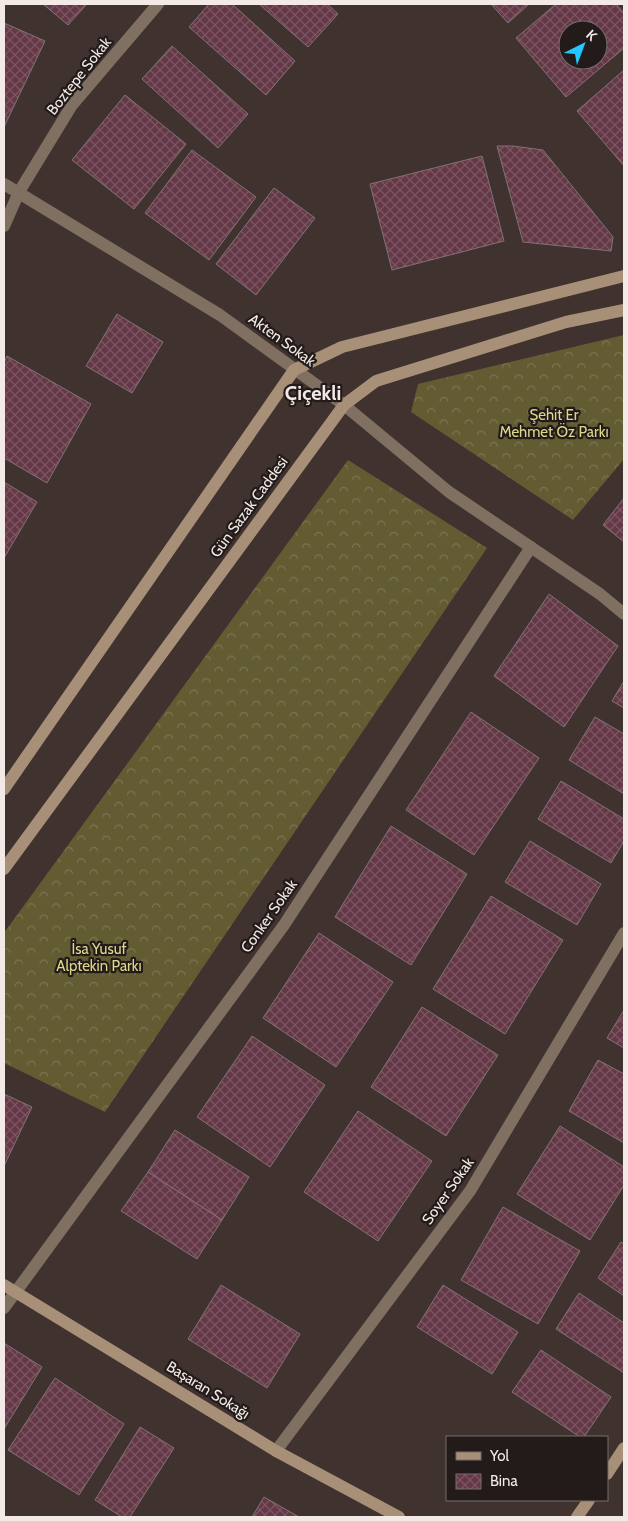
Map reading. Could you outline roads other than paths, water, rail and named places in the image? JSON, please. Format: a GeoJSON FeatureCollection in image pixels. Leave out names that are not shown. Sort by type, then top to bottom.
{"type":"FeatureCollection","features":[{"type":"Feature","properties":{"kind":"main road"},"geometry":{"type":"LineString","coordinates":[[4,789],[294,370],[342,347],[624,276]]}},
{"type":"Feature","properties":{"kind":"main road","name":"Gün Sazak Caddesi"},"geometry":{"type":"LineString","coordinates":[[4,868],[344,405],[376,382],[566,322],[624,310]]}},
{"type":"Feature","properties":{"kind":"main road","name":"Başaran Sokağı"},"geometry":{"type":"LineString","coordinates":[[4,1285],[276,1451],[399,1517]]}},
{"type":"Feature","properties":{"kind":"main road"},"geometry":{"type":"LineString","coordinates":[[608,1472],[624,1448]]}},
{"type":"Feature","properties":{"kind":"main road"},"geometry":{"type":"LineString","coordinates":[[577,1517],[588,1501]]}},
{"type":"Feature","properties":{"kind":"street","name":"Boztepe Sokak"},"geometry":{"type":"LineString","coordinates":[[4,226],[19,192],[72,105],[158,4]]}},
{"type":"Feature","properties":{"kind":"street","name":"Akten Sokak"},"geometry":{"type":"LineString","coordinates":[[4,184],[220,315],[344,405],[449,492],[600,594],[624,614]]}},
{"type":"Feature","properties":{"kind":"street","name":"Conker Sokak"},"geometry":{"type":"LineString","coordinates":[[4,1308],[284,925],[531,547]]}},
{"type":"Feature","properties":{"kind":"street","name":"Soyer Sokak"},"geometry":{"type":"LineString","coordinates":[[276,1451],[470,1191],[624,933]]}},
{"type":"Feature","properties":{"kind":"district","name":"Çiçekli"},"geometry":{"type":"Point","coordinates":[313,393]}},
{"type":"Feature","properties":{"kind":"park label","name":"Şehit Er Mehmet Öz Parkı"},"geometry":{"type":"Point","coordinates":[554,424]}},
{"type":"Feature","properties":{"kind":"park label","name":"İsa Yusuf Alptekin Parkı"},"geometry":{"type":"Point","coordinates":[99,958]}}]}
